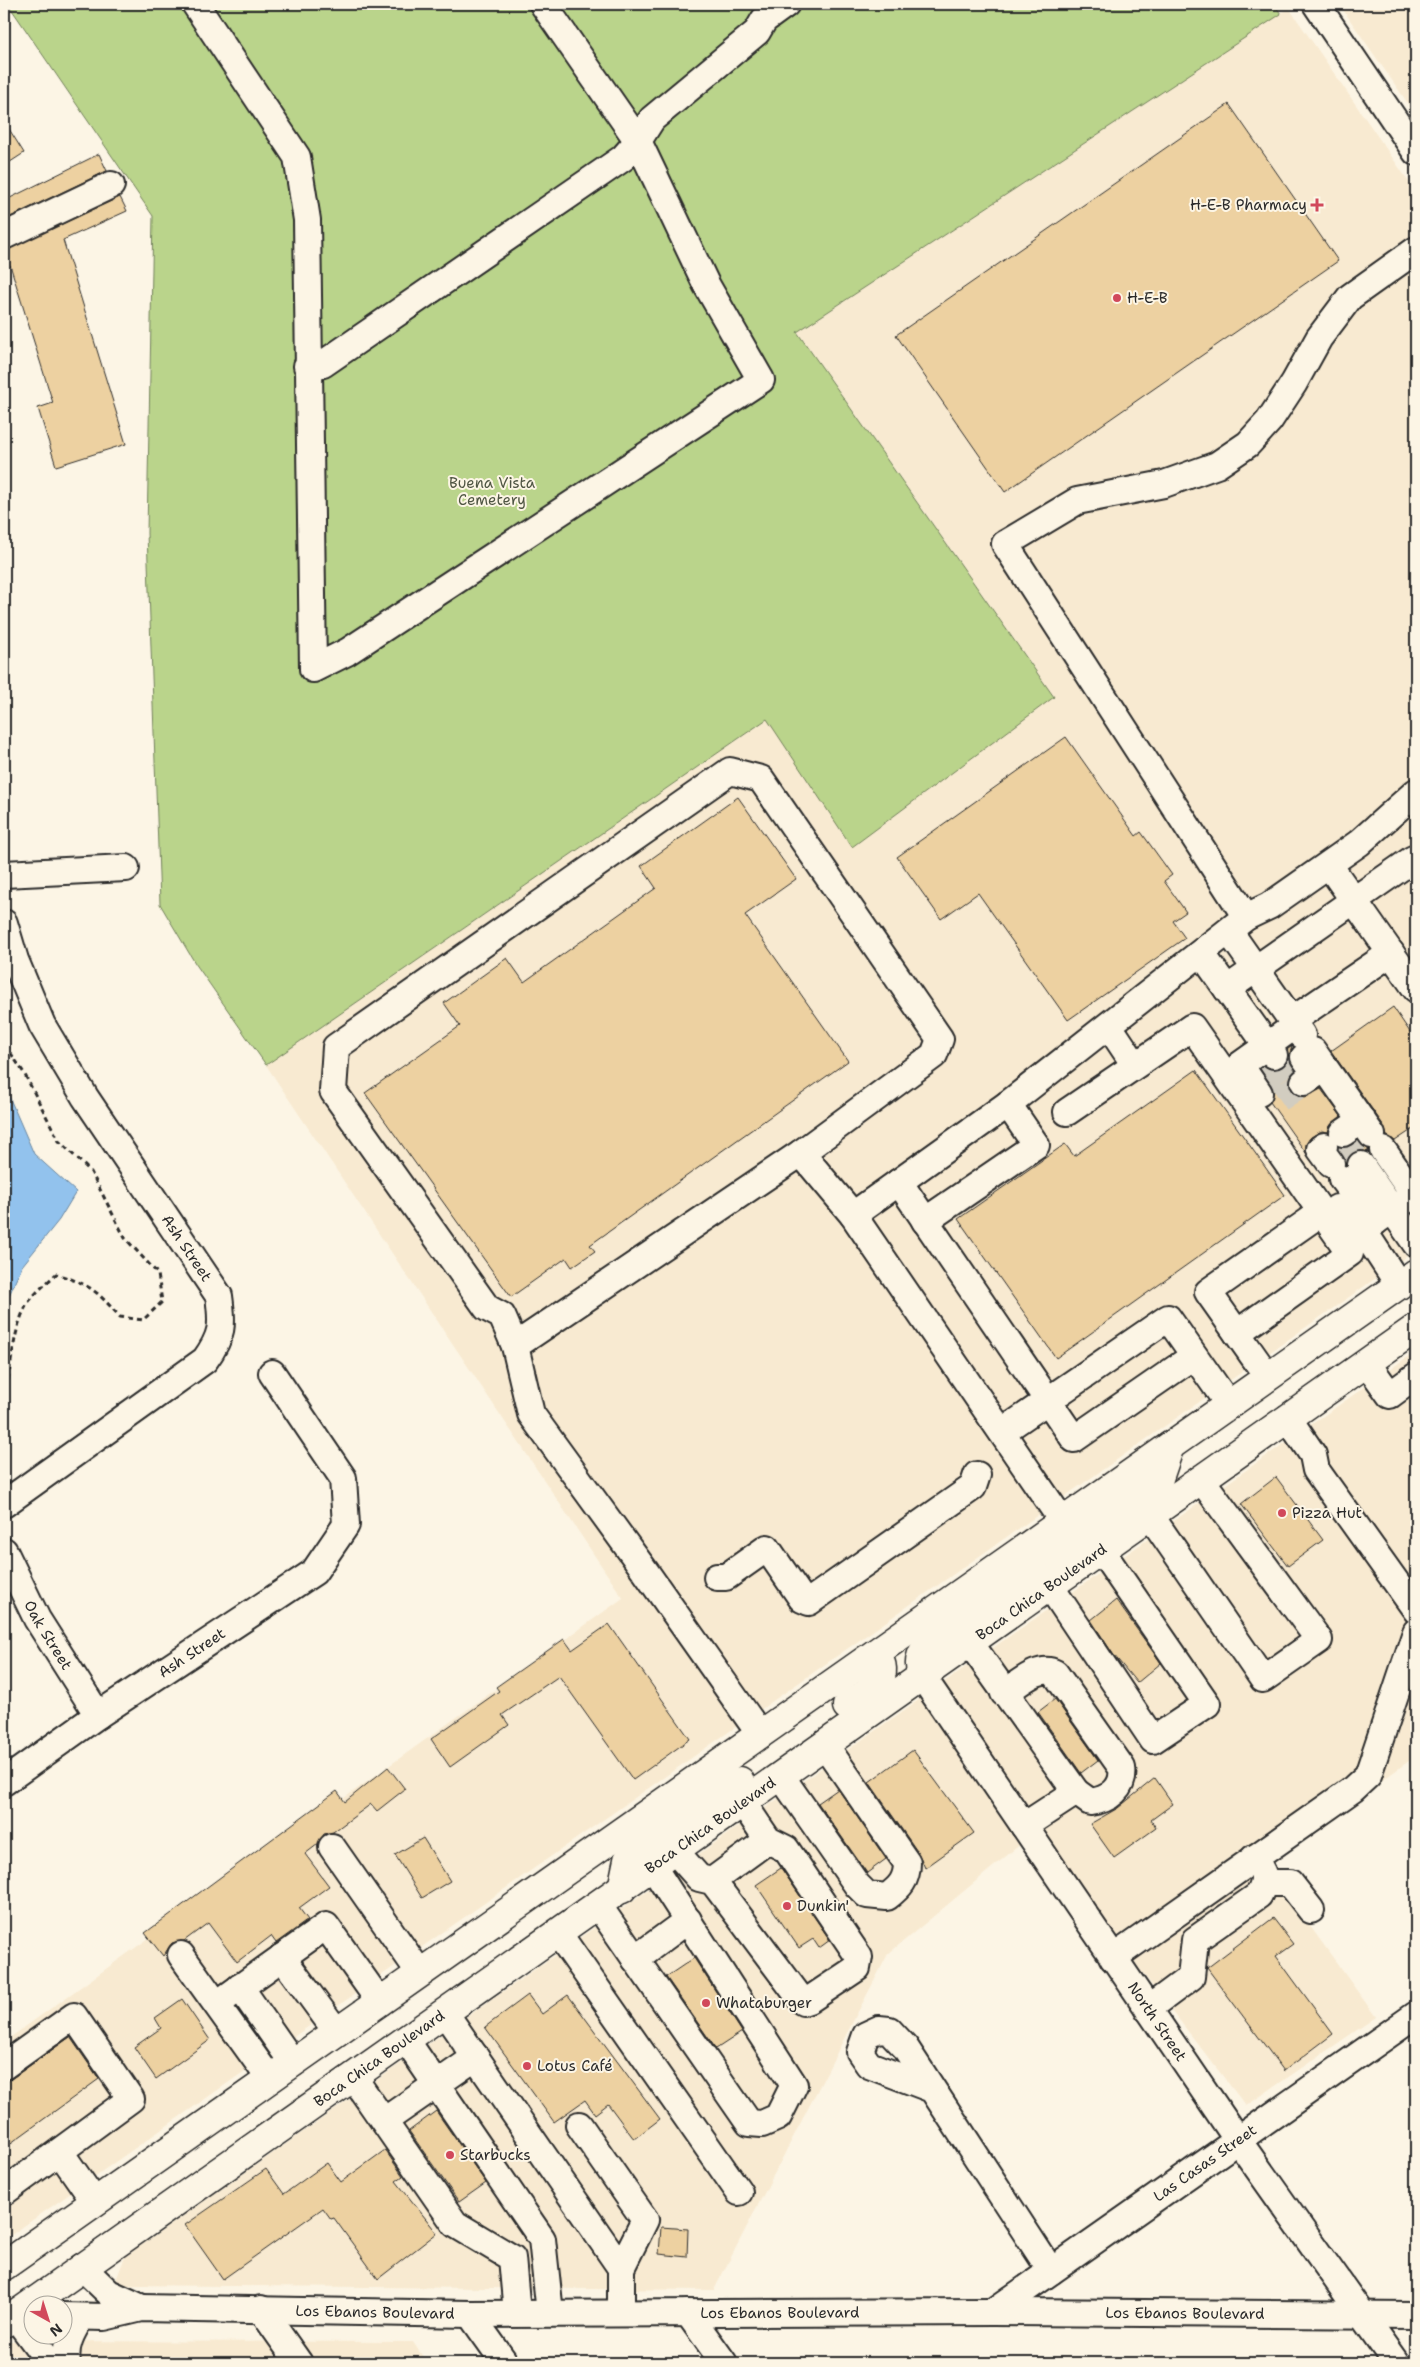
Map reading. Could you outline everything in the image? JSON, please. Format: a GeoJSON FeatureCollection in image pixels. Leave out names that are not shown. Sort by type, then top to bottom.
{"type":"FeatureCollection","features":[{"type":"Feature","properties":{"kind":"main road"},"geometry":{"type":"LineString","coordinates":[[4,2266],[1408,1279]]}},
{"type":"Feature","properties":{"kind":"main road","name":"Boca Chica Boulevard"},"geometry":{"type":"LineString","coordinates":[[17,2318],[82,2267],[653,1867],[1416,1328]]}},
{"type":"Feature","properties":{"kind":"main road"},"geometry":{"type":"LineString","coordinates":[[922,1676],[918,1664],[923,1650],[935,1637],[1158,1481],[1170,1446]]}},
{"type":"Feature","properties":{"kind":"main road"},"geometry":{"type":"LineString","coordinates":[[622,1888],[628,1860],[875,1686],[882,1676],[883,1664],[876,1653]]}},
{"type":"Feature","properties":{"kind":"street"},"geometry":{"type":"LineString","coordinates":[[195,4],[297,157],[307,220],[307,366],[313,669],[347,652],[760,380],[706,284],[638,141],[543,4]]}},
{"type":"Feature","properties":{"kind":"street"},"geometry":{"type":"LineString","coordinates":[[307,366],[323,364],[623,158],[638,141],[652,119],[757,32],[758,12],[786,4]]}},
{"type":"Feature","properties":{"kind":"street"},"geometry":{"type":"LineString","coordinates":[[1316,4],[1416,152]]}},
{"type":"Feature","properties":{"kind":"street"},"geometry":{"type":"LineString","coordinates":[[4,236],[111,185]]}},
{"type":"Feature","properties":{"kind":"street"},"geometry":{"type":"LineString","coordinates":[[1285,1051],[1238,924],[1005,544],[1077,501],[1164,484],[1217,465],[1248,444],[1269,421],[1320,338],[1350,298],[1416,250]]}},
{"type":"Feature","properties":{"kind":"street"},"geometry":{"type":"LineString","coordinates":[[515,1346],[800,1153],[934,1055],[940,1039],[761,779],[730,771],[336,1047],[333,1091],[487,1308],[502,1316],[515,1346],[531,1414],[760,1734]]}},
{"type":"Feature","properties":{"kind":"street"},"geometry":{"type":"LineString","coordinates":[[852,1215],[1008,1104],[1238,924],[1268,906],[1377,829],[1416,792]]}},
{"type":"Feature","properties":{"kind":"street"},"geometry":{"type":"LineString","coordinates":[[1227,989],[1354,900],[1415,860]]}},
{"type":"Feature","properties":{"kind":"street"},"geometry":{"type":"LineString","coordinates":[[1329,864],[1416,989]]}},
{"type":"Feature","properties":{"kind":"street"},"geometry":{"type":"LineString","coordinates":[[4,874],[126,868]]}},
{"type":"Feature","properties":{"kind":"street","name":"Ash Street"},"geometry":{"type":"LineString","coordinates":[[4,923],[9,962],[42,1025],[85,1097],[219,1296],[223,1325],[218,1343],[205,1360],[4,1504]]}},
{"type":"Feature","properties":{"kind":"street"},"geometry":{"type":"LineString","coordinates":[[1391,952],[1285,1051],[1240,1065],[1356,1235],[1392,1210]]}},
{"type":"Feature","properties":{"kind":"street"},"geometry":{"type":"LineString","coordinates":[[1202,954],[1227,989],[1285,1051],[1355,1149],[1392,1210],[1416,1244]]}},
{"type":"Feature","properties":{"kind":"street"},"geometry":{"type":"LineString","coordinates":[[1109,1026],[1135,1065]]}},
{"type":"Feature","properties":{"kind":"street"},"geometry":{"type":"LineString","coordinates":[[1067,1112],[1192,1027],[1350,1253],[1237,1332]]}},
{"type":"Feature","properties":{"kind":"street"},"geometry":{"type":"LineString","coordinates":[[926,1221],[1036,1144],[1008,1104]]}},
{"type":"Feature","properties":{"kind":"street"},"geometry":{"type":"LineString","coordinates":[[1355,1149],[1392,1210],[1408,1279]]}},
{"type":"Feature","properties":{"kind":"street"},"geometry":{"type":"LineString","coordinates":[[800,1153],[852,1215],[1063,1522]]}},
{"type":"Feature","properties":{"kind":"street"},"geometry":{"type":"LineString","coordinates":[[899,1182],[1074,1439],[1194,1356]]}},
{"type":"Feature","properties":{"kind":"street"},"geometry":{"type":"LineString","coordinates":[[1268,1377],[1208,1292],[1322,1212]]}},
{"type":"Feature","properties":{"kind":"street"},"geometry":{"type":"LineString","coordinates":[[1002,1432],[1168,1318],[1229,1405]]}},
{"type":"Feature","properties":{"kind":"street"},"geometry":{"type":"LineString","coordinates":[[1367,1363],[1390,1395],[1416,1376]]}},
{"type":"Feature","properties":{"kind":"street","name":"Ash Street"},"geometry":{"type":"LineString","coordinates":[[4,1782],[98,1715],[314,1572],[346,1525],[343,1478],[272,1373]]}},
{"type":"Feature","properties":{"kind":"street"},"geometry":{"type":"LineString","coordinates":[[1288,1418],[1314,1455],[1316,1470],[1416,1610]]}},
{"type":"Feature","properties":{"kind":"street"},"geometry":{"type":"LineString","coordinates":[[717,1577],[726,1577],[767,1548],[802,1599],[809,1602],[973,1487],[977,1475]]}},
{"type":"Feature","properties":{"kind":"street"},"geometry":{"type":"LineString","coordinates":[[1150,1516],[1263,1679],[1319,1640],[1201,1479]]}},
{"type":"Feature","properties":{"kind":"street"},"geometry":{"type":"LineString","coordinates":[[1050,1586],[1153,1740],[1207,1704],[1101,1550]]}},
{"type":"Feature","properties":{"kind":"street","name":"Oak Street"},"geometry":{"type":"LineString","coordinates":[[4,1551],[38,1619],[98,1715]]}},
{"type":"Feature","properties":{"kind":"street"},"geometry":{"type":"LineString","coordinates":[[1114,1958],[1352,1789],[1368,1775],[1416,1632]]}},
{"type":"Feature","properties":{"kind":"street"},"geometry":{"type":"LineString","coordinates":[[970,1643],[1004,1693],[1076,1792],[1090,1802],[1100,1801],[1116,1791],[1124,1778],[1122,1768],[1055,1673],[1048,1669],[1041,1670],[1004,1693]]}},
{"type":"Feature","properties":{"kind":"street","name":"North Street"},"geometry":{"type":"LineString","coordinates":[[922,1676],[1237,2139],[1396,2363]]}},
{"type":"Feature","properties":{"kind":"street"},"geometry":{"type":"LineString","coordinates":[[781,1776],[857,1885],[867,1895],[887,1897],[902,1886],[907,1873],[907,1863],[825,1745]]}},
{"type":"Feature","properties":{"kind":"street"},"geometry":{"type":"LineString","coordinates":[[1024,1826],[1076,1792]]}},
{"type":"Feature","properties":{"kind":"street"},"geometry":{"type":"LineString","coordinates":[[675,1851],[699,1878],[712,1881],[803,2002],[858,1968],[859,1957],[786,1849],[768,1840],[742,1803]]}},
{"type":"Feature","properties":{"kind":"street"},"geometry":{"type":"LineString","coordinates":[[712,1881],[768,1840]]}},
{"type":"Feature","properties":{"kind":"street"},"geometry":{"type":"LineString","coordinates":[[332,1848],[420,1973]]}},
{"type":"Feature","properties":{"kind":"street"},"geometry":{"type":"LineString","coordinates":[[1195,1940],[1259,1895],[1265,1883],[1264,1875],[1254,1858]]}},
{"type":"Feature","properties":{"kind":"street"},"geometry":{"type":"LineString","coordinates":[[598,1905],[749,2123],[762,2124],[778,2117],[794,2085],[653,1867]]}},
{"type":"Feature","properties":{"kind":"street"},"geometry":{"type":"LineString","coordinates":[[1265,1883],[1290,1882],[1311,1910]]}},
{"type":"Feature","properties":{"kind":"street"},"geometry":{"type":"LineString","coordinates":[[1148,2009],[1191,1977],[1195,1940],[1176,1914]]}},
{"type":"Feature","properties":{"kind":"street"},"geometry":{"type":"LineString","coordinates":[[635,1959],[688,1920]]}},
{"type":"Feature","properties":{"kind":"street"},"geometry":{"type":"LineString","coordinates":[[217,2004],[326,1926],[380,2002]]}},
{"type":"Feature","properties":{"kind":"street"},"geometry":{"type":"LineString","coordinates":[[558,1933],[739,2192]]}},
{"type":"Feature","properties":{"kind":"street"},"geometry":{"type":"LineString","coordinates":[[181,1955],[270,2079]]}},
{"type":"Feature","properties":{"kind":"street"},"geometry":{"type":"LineString","coordinates":[[282,1957],[336,2032]]}},
{"type":"Feature","properties":{"kind":"street"},"geometry":{"type":"LineString","coordinates":[[240,1987],[293,2063]]}},
{"type":"Feature","properties":{"kind":"street"},"geometry":{"type":"LineString","coordinates":[[445,2013],[621,2268]]}},
{"type":"Feature","properties":{"kind":"street","name":"Las Casas Street"},"geometry":{"type":"LineString","coordinates":[[993,2312],[1416,2015]]}},
{"type":"Feature","properties":{"kind":"street"},"geometry":{"type":"LineString","coordinates":[[4,2066],[74,2016],[132,2098],[4,2192]]}},
{"type":"Feature","properties":{"kind":"street"},"geometry":{"type":"LineString","coordinates":[[406,2040],[542,2239],[550,2313]]}},
{"type":"Feature","properties":{"kind":"street"},"geometry":{"type":"LineString","coordinates":[[384,2121],[476,2057]]}},
{"type":"Feature","properties":{"kind":"street"},"geometry":{"type":"LineString","coordinates":[[353,2077],[455,2224],[512,2258]]}},
{"type":"Feature","properties":{"kind":"street"},"geometry":{"type":"LineString","coordinates":[[932,2089],[1051,2271]]}},
{"type":"Feature","properties":{"kind":"street"},"geometry":{"type":"LineString","coordinates":[[579,2125],[645,2220],[621,2268],[622,2313]]}},
{"type":"Feature","properties":{"kind":"street"},"geometry":{"type":"LineString","coordinates":[[60,2152],[95,2202]]}},
{"type":"Feature","properties":{"kind":"street"},"geometry":{"type":"LineString","coordinates":[[512,2258],[542,2239]]}},
{"type":"Feature","properties":{"kind":"street"},"geometry":{"type":"LineString","coordinates":[[512,2258],[517,2314]]}},
{"type":"Feature","properties":{"kind":"street","name":"Los Ebanos Boulevard"},"geometry":{"type":"LineString","coordinates":[[82,2267],[109,2293],[142,2308]]}},
{"type":"Feature","properties":{"kind":"street","name":"Los Ebanos Boulevard"},"geometry":{"type":"LineString","coordinates":[[72,2317],[104,2317],[142,2308],[470,2314],[993,2312],[1362,2313],[1416,2315]]}},
{"type":"Feature","properties":{"kind":"street"},"geometry":{"type":"LineString","coordinates":[[261,2309],[299,2363]]}},
{"type":"Feature","properties":{"kind":"street"},"geometry":{"type":"LineString","coordinates":[[688,2313],[724,2363]]}},
{"type":"Feature","properties":{"kind":"street"},"geometry":{"type":"LineString","coordinates":[[470,2314],[505,2363]]}},
{"type":"Feature","properties":{"kind":"street"},"geometry":{"type":"LineString","coordinates":[[17,2318],[50,2363]]}},
{"type":"Feature","properties":{"kind":"street"},"geometry":{"type":"LineString","coordinates":[[67,2363],[65,2353],[68,2344]]}},
{"type":"Feature","properties":{"kind":"path"},"geometry":{"type":"LineString","coordinates":[[4,1036],[10,1052],[24,1073],[59,1141],[91,1172],[125,1238],[158,1274],[162,1302],[143,1320],[120,1317],[99,1294],[84,1283],[56,1274],[29,1300],[16,1333],[10,1371],[6,1389],[4,1390]]}},
{"type":"Feature","properties":{"kind":"shaded area"},"geometry":{"type":"Polygon","coordinates":[[[1339,4],[1416,4],[1416,115],[1339,4]]]}},
{"type":"Feature","properties":{"kind":"shaded area"},"geometry":{"type":"Polygon","coordinates":[[[1289,8],[1416,192],[1416,1250],[4,2240],[4,2042],[623,1598],[266,1065],[767,719],[1054,697],[797,332],[1289,8]]]}},
{"type":"Feature","properties":{"kind":"shaded area"},"geometry":{"type":"Polygon","coordinates":[[[1416,1351],[1416,1756],[1265,1864],[1376,2017],[1246,2106],[1034,1833],[888,1954],[714,2290],[114,2285],[125,2257],[1416,1351]]]}},
{"type":"Feature","properties":{"kind":"shaded area"},"geometry":{"type":"Polygon","coordinates":[[[4,2341],[22,2341],[22,2344],[72,2344],[72,2341],[413,2342],[427,2363],[4,2363],[4,2341]]]}},
{"type":"Feature","properties":{"kind":"green space","name":"Buena Vista Cemetery"},"geometry":{"type":"Polygon","coordinates":[[[8,4],[1274,4],[1281,14],[797,332],[1054,697],[852,847],[767,719],[266,1065],[195,963],[160,904],[147,533],[153,216],[8,4]]]}},
{"type":"Feature","properties":{"kind":"water"},"geometry":{"type":"Polygon","coordinates":[[[4,1085],[34,1154],[76,1192],[59,1220],[22,1266],[4,1307],[4,1085]]]}},
{"type":"Feature","properties":{"kind":"building","name":"H-E-B"},"geometry":{"type":"Polygon","coordinates":[[[1229,104],[1338,261],[1005,492],[896,335],[1229,104]]]}},
{"type":"Feature","properties":{"kind":"building"},"geometry":{"type":"Polygon","coordinates":[[[4,121],[24,153],[4,166],[4,121]]]}},
{"type":"Feature","properties":{"kind":"building"},"geometry":{"type":"Polygon","coordinates":[[[99,154],[107,171],[4,220],[4,201],[99,154]]]}},
{"type":"Feature","properties":{"kind":"building"},"geometry":{"type":"Polygon","coordinates":[[[120,197],[127,211],[63,240],[126,444],[56,466],[38,408],[53,403],[10,265],[4,268],[4,251],[120,197]]]}},
{"type":"Feature","properties":{"kind":"building"},"geometry":{"type":"Polygon","coordinates":[[[1066,737],[1136,836],[1141,832],[1172,875],[1164,881],[1186,912],[1173,921],[1185,938],[1068,1020],[978,893],[941,919],[897,857],[1066,737]]]}},
{"type":"Feature","properties":{"kind":"building"},"geometry":{"type":"Polygon","coordinates":[[[738,797],[796,879],[745,915],[848,1061],[590,1245],[595,1251],[572,1267],[566,1258],[511,1297],[365,1093],[460,1026],[444,1003],[507,958],[524,982],[656,888],[641,866],[738,797]]]}},
{"type":"Feature","properties":{"kind":"building"},"geometry":{"type":"Polygon","coordinates":[[[1393,1007],[1416,1041],[1416,1127],[1395,1141],[1387,1136],[1384,1126],[1331,1051],[1393,1007]]]}},
{"type":"Feature","properties":{"kind":"building"},"geometry":{"type":"Polygon","coordinates":[[[1292,1046],[1289,1058],[1295,1070],[1289,1082],[1292,1091],[1298,1096],[1305,1097],[1321,1089],[1341,1116],[1330,1126],[1328,1132],[1322,1131],[1311,1137],[1306,1144],[1306,1153],[1270,1102],[1274,1091],[1261,1069],[1264,1066],[1275,1070],[1282,1067],[1288,1061],[1287,1050],[1292,1046]]]}},
{"type":"Feature","properties":{"kind":"building"},"geometry":{"type":"Polygon","coordinates":[[[1196,1070],[1285,1195],[1056,1358],[958,1219],[1065,1144],[1074,1156],[1196,1070]]]}},
{"type":"Feature","properties":{"kind":"building"},"geometry":{"type":"Polygon","coordinates":[[[1358,1141],[1368,1149],[1368,1152],[1360,1150],[1353,1152],[1346,1165],[1339,1147],[1345,1148],[1358,1141]]]}},
{"type":"Feature","properties":{"kind":"building"},"geometry":{"type":"Polygon","coordinates":[[[1276,1477],[1323,1540],[1288,1566],[1241,1504],[1276,1477]]]}},
{"type":"Feature","properties":{"kind":"building"},"geometry":{"type":"Polygon","coordinates":[[[1116,1600],[1161,1663],[1137,1683],[1113,1654],[1091,1620],[1116,1600]]]}},
{"type":"Feature","properties":{"kind":"building"},"geometry":{"type":"Polygon","coordinates":[[[609,1624],[690,1739],[633,1780],[559,1676],[502,1715],[509,1725],[450,1767],[431,1739],[499,1691],[496,1687],[564,1639],[572,1650],[609,1624]]]}},
{"type":"Feature","properties":{"kind":"building"},"geometry":{"type":"Polygon","coordinates":[[[1055,1699],[1098,1760],[1081,1773],[1038,1712],[1055,1699]]]}},
{"type":"Feature","properties":{"kind":"building"},"geometry":{"type":"Polygon","coordinates":[[[913,1750],[974,1833],[925,1868],[919,1854],[869,1782],[913,1750]]]}},
{"type":"Feature","properties":{"kind":"building"},"geometry":{"type":"Polygon","coordinates":[[[388,1767],[405,1789],[377,1811],[371,1804],[333,1832],[324,1834],[318,1844],[305,1854],[329,1886],[299,1908],[308,1920],[276,1943],[271,1936],[237,1962],[208,1923],[184,1941],[172,1943],[163,1956],[145,1933],[337,1791],[345,1802],[388,1767]]]}},
{"type":"Feature","properties":{"kind":"building"},"geometry":{"type":"Polygon","coordinates":[[[1155,1778],[1173,1804],[1151,1820],[1156,1828],[1114,1858],[1090,1824],[1118,1808],[1155,1778]]]}},
{"type":"Feature","properties":{"kind":"building"},"geometry":{"type":"Polygon","coordinates":[[[838,1789],[886,1859],[867,1873],[818,1803],[838,1789]]]}},
{"type":"Feature","properties":{"kind":"building"},"geometry":{"type":"Polygon","coordinates":[[[423,1838],[450,1881],[422,1898],[395,1855],[423,1838]]]}},
{"type":"Feature","properties":{"kind":"building"},"geometry":{"type":"Polygon","coordinates":[[[781,1868],[830,1940],[819,1948],[813,1939],[799,1948],[756,1885],[781,1868]]]}},
{"type":"Feature","properties":{"kind":"building"},"geometry":{"type":"Polygon","coordinates":[[[1273,1918],[1293,1944],[1276,1956],[1333,2034],[1284,2071],[1207,1968],[1273,1918]]]}},
{"type":"Feature","properties":{"kind":"building","name":"Whataburger"},"geometry":{"type":"Polygon","coordinates":[[[694,1958],[742,2032],[716,2049],[666,1977],[694,1958]]]}},
{"type":"Feature","properties":{"kind":"building"},"geometry":{"type":"Polygon","coordinates":[[[528,1995],[542,2014],[568,1995],[660,2119],[634,2139],[608,2104],[595,2114],[585,2100],[554,2122],[485,2027],[528,1995]]]}},
{"type":"Feature","properties":{"kind":"building"},"geometry":{"type":"Polygon","coordinates":[[[182,1999],[210,2040],[156,2079],[134,2047],[161,2028],[155,2018],[182,1999]]]}},
{"type":"Feature","properties":{"kind":"building"},"geometry":{"type":"Polygon","coordinates":[[[70,2037],[99,2079],[4,2148],[4,2084],[70,2037]]]}},
{"type":"Feature","properties":{"kind":"building","name":"Starbucks"},"geometry":{"type":"Polygon","coordinates":[[[436,2111],[486,2183],[459,2202],[409,2131],[436,2111]]]}},
{"type":"Feature","properties":{"kind":"building"},"geometry":{"type":"Polygon","coordinates":[[[385,2150],[403,2176],[396,2181],[437,2233],[378,2279],[334,2218],[331,2219],[323,2208],[223,2279],[185,2225],[266,2169],[284,2194],[327,2163],[341,2182],[385,2150]]]}},
{"type":"Feature","properties":{"kind":"building"},"geometry":{"type":"Polygon","coordinates":[[[661,2227],[688,2229],[687,2257],[659,2254],[661,2227]]]}},
{"type":"Feature","properties":{"kind":"tunnel"},"geometry":{"type":"LineString","coordinates":[[1274,1055],[1296,1087]]}},
{"type":"Feature","properties":{"kind":"tunnel"},"geometry":{"type":"LineString","coordinates":[[1256,1068],[1279,1099],[1304,1082]]}},
{"type":"Feature","properties":{"kind":"tunnel"},"geometry":{"type":"LineString","coordinates":[[1340,1135],[1361,1165]]}},
{"type":"Feature","properties":{"kind":"place","name":"H-E-B Pharmacy"},"geometry":{"type":"Point","coordinates":[1317,205]}},
{"type":"Feature","properties":{"kind":"place","name":"H-E-B"},"geometry":{"type":"Point","coordinates":[1117,298]}},
{"type":"Feature","properties":{"kind":"place","name":"Pizza Hut"},"geometry":{"type":"Point","coordinates":[1282,1513]}},
{"type":"Feature","properties":{"kind":"place","name":"Dunkin'"},"geometry":{"type":"Point","coordinates":[787,1906]}},
{"type":"Feature","properties":{"kind":"place","name":"Whataburger"},"geometry":{"type":"Point","coordinates":[706,2003]}},
{"type":"Feature","properties":{"kind":"place","name":"Lotus Café"},"geometry":{"type":"Point","coordinates":[527,2066]}},
{"type":"Feature","properties":{"kind":"place","name":"Starbucks"},"geometry":{"type":"Point","coordinates":[450,2155]}}]}
